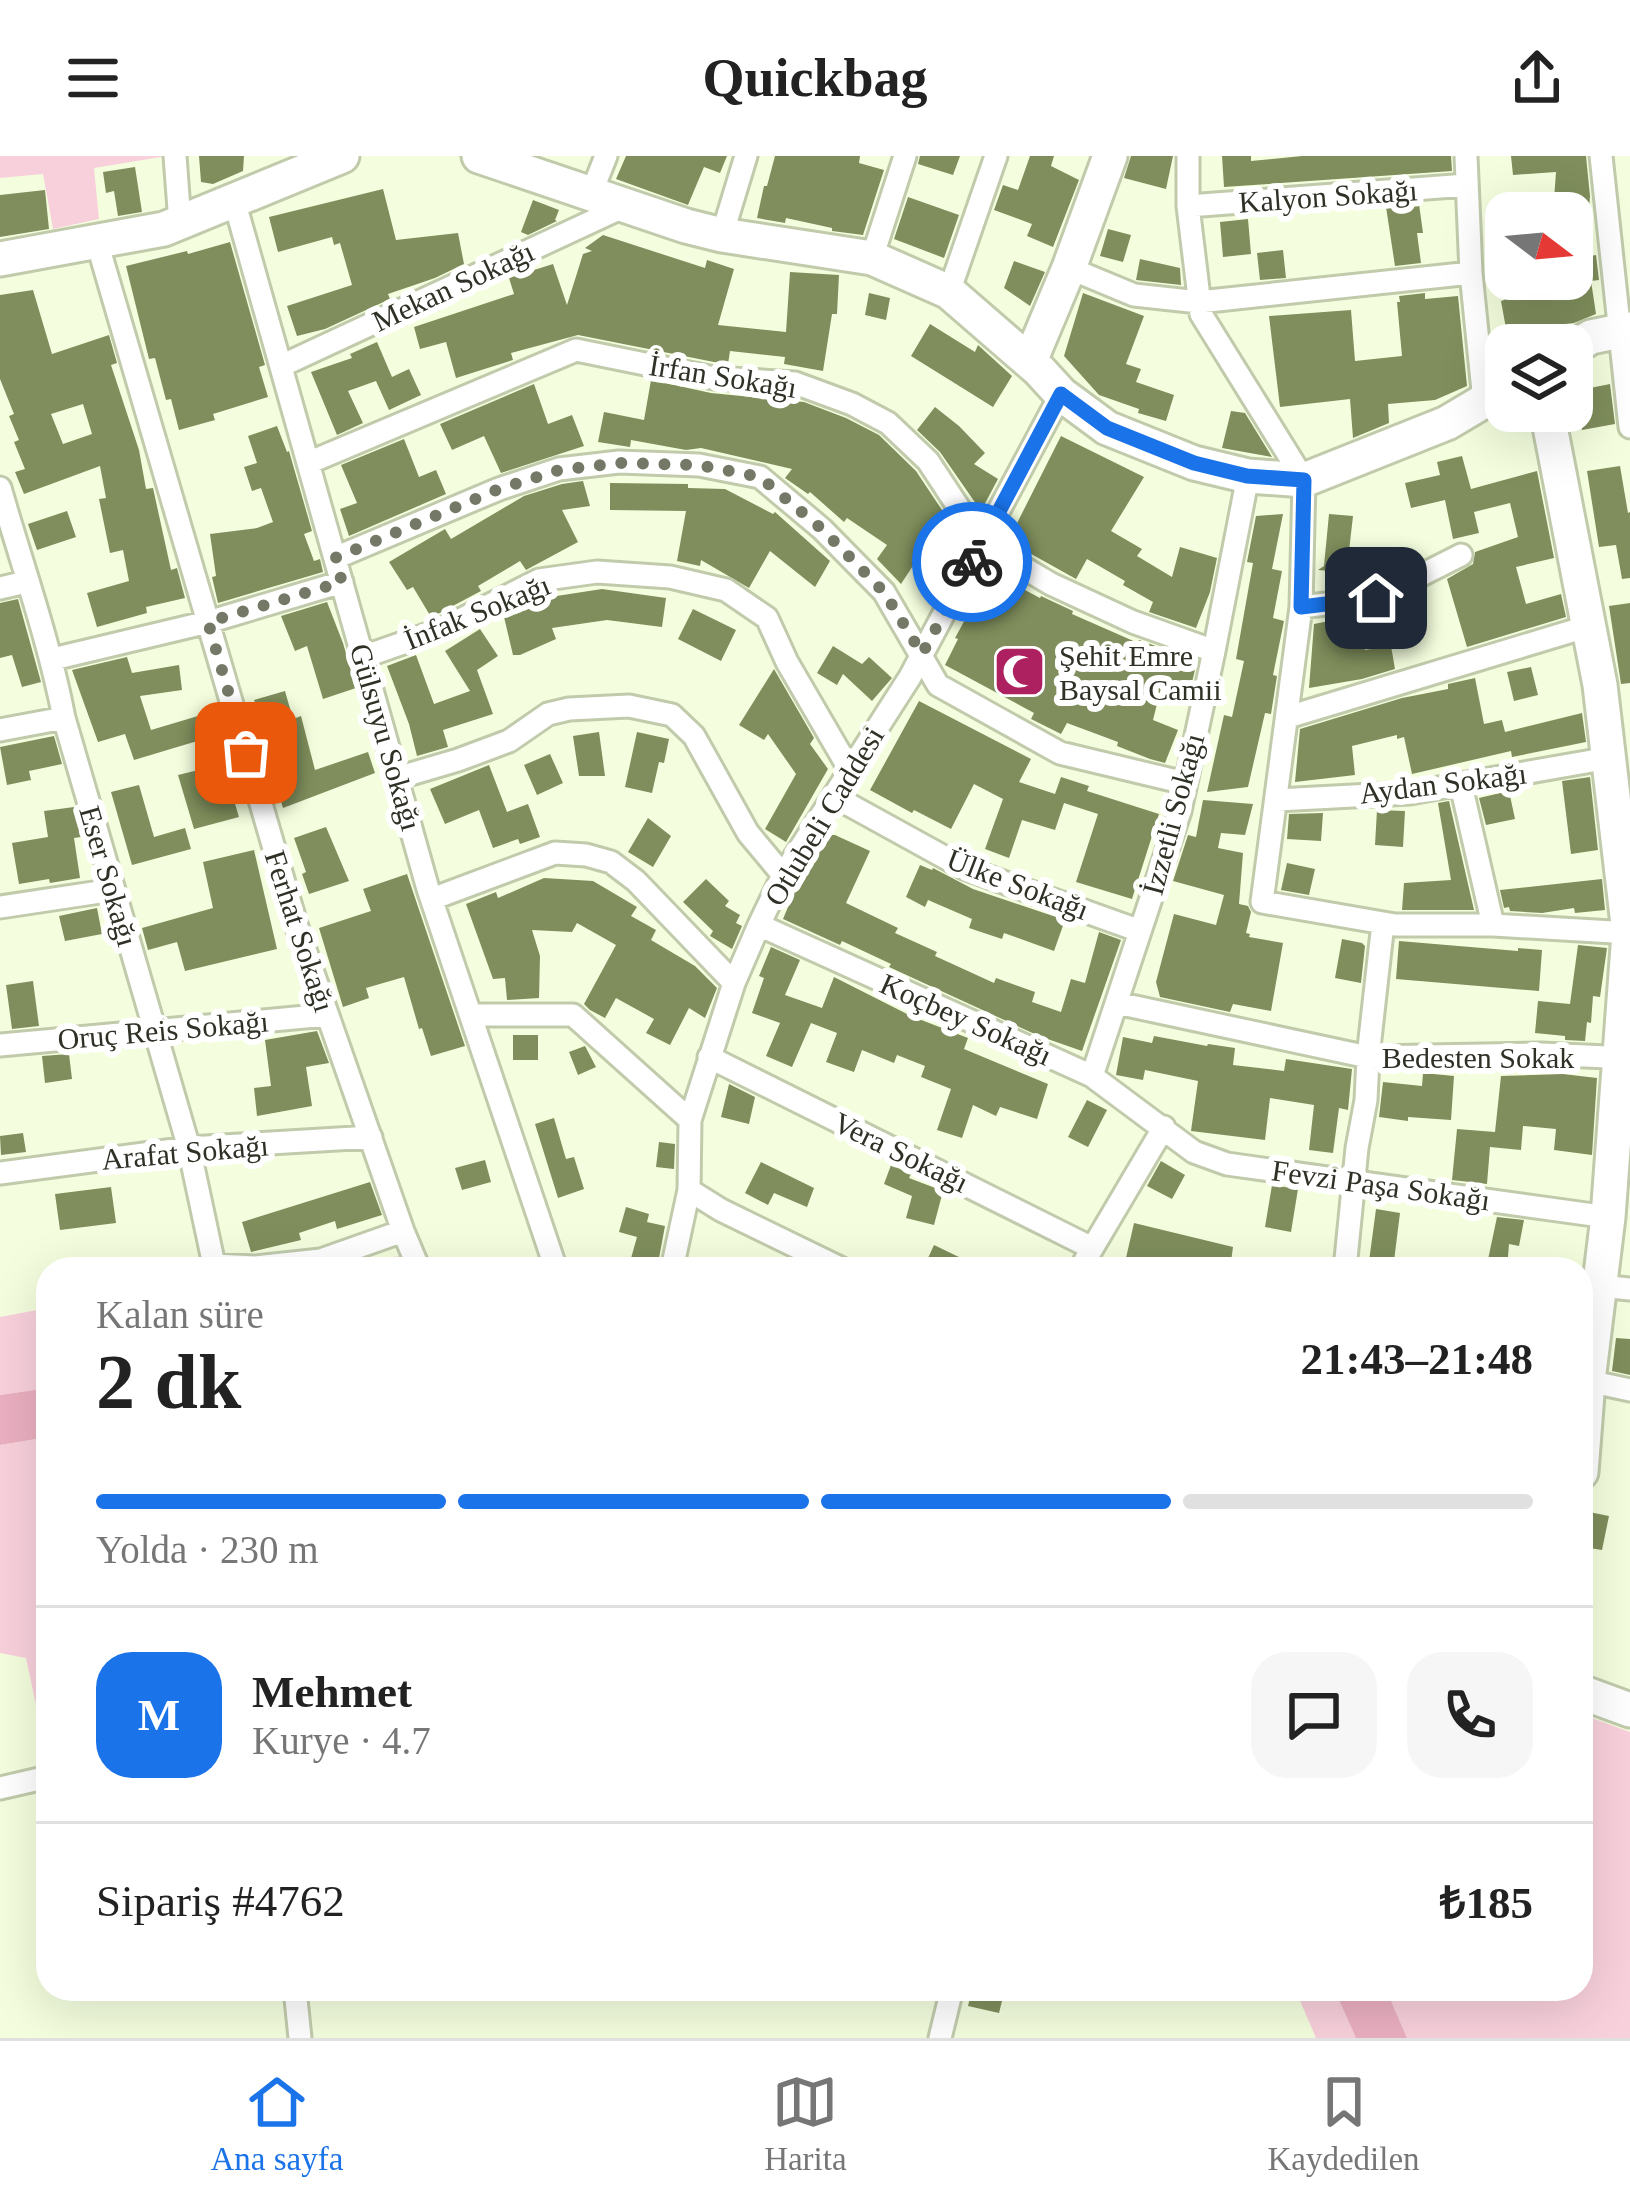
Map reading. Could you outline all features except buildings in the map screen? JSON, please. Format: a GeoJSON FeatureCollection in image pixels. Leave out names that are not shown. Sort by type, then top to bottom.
{"type":"FeatureCollection","features":[{"type":"Feature","properties":{"kind":"main road"},"geometry":{"type":"LineString","coordinates":[[478,156],[533,165],[591,194],[722,235],[872,258],[949,292],[1061,394],[1107,428],[1194,463],[1247,476],[1304,480],[1448,423],[1485,400]]}},
{"type":"Feature","properties":{"kind":"main road"},"geometry":{"type":"LineString","coordinates":[[1030,361],[1110,156]]}},
{"type":"Feature","properties":{"kind":"main road"},"geometry":{"type":"LineString","coordinates":[[0,260],[164,230],[324,160]]}},
{"type":"Feature","properties":{"kind":"main road"},"geometry":{"type":"LineString","coordinates":[[1593,337],[1624,330]]}},
{"type":"Feature","properties":{"kind":"main road"},"geometry":{"type":"LineString","coordinates":[[1551,432],[1600,685],[1630,933],[1621,1175],[1608,1216],[1615,1288],[1593,1330]]}},
{"type":"Feature","properties":{"kind":"main road"},"geometry":{"type":"LineString","coordinates":[[1593,1696],[1630,1710]]}},
{"type":"Feature","properties":{"kind":"street"},"geometry":{"type":"LineString","coordinates":[[175,156],[180,223]]}},
{"type":"Feature","properties":{"kind":"street"},"geometry":{"type":"LineString","coordinates":[[591,194],[606,156]]}},
{"type":"Feature","properties":{"kind":"street"},"geometry":{"type":"LineString","coordinates":[[722,235],[746,156]]}},
{"type":"Feature","properties":{"kind":"street"},"geometry":{"type":"LineString","coordinates":[[872,258],[904,156]]}},
{"type":"Feature","properties":{"kind":"street"},"geometry":{"type":"LineString","coordinates":[[949,292],[996,156]]}},
{"type":"Feature","properties":{"kind":"street"},"geometry":{"type":"LineString","coordinates":[[1188,156],[1188,206],[1201,314],[1304,480],[1301,607],[1262,902],[1383,923],[1630,933]]}},
{"type":"Feature","properties":{"kind":"street"},"geometry":{"type":"LineString","coordinates":[[1466,156],[1471,273],[1485,344]]}},
{"type":"Feature","properties":{"kind":"street"},"geometry":{"type":"LineString","coordinates":[[1601,156],[1624,330],[1630,427]]}},
{"type":"Feature","properties":{"kind":"street","name":"Kalyon Sokağı"},"geometry":{"type":"LineString","coordinates":[[1188,206],[1467,185]]}},
{"type":"Feature","properties":{"kind":"street","name":"Gülsuyu Sokağı"},"geometry":{"type":"LineString","coordinates":[[234,200],[432,898],[552,1257]]}},
{"type":"Feature","properties":{"kind":"street","name":"Mekan Sokağı"},"geometry":{"type":"LineString","coordinates":[[281,366],[625,206]]}},
{"type":"Feature","properties":{"kind":"street","name":"Ferhat Sokağı"},"geometry":{"type":"LineString","coordinates":[[97,242],[297,927],[414,1257]]}},
{"type":"Feature","properties":{"kind":"street"},"geometry":{"type":"LineString","coordinates":[[1069,268],[1134,295],[1199,302],[1471,273]]}},
{"type":"Feature","properties":{"kind":"street","name":"İrfan Sokağı"},"geometry":{"type":"LineString","coordinates":[[308,463],[576,350],[714,378],[795,383],[888,423],[928,461],[982,543],[1133,622],[1214,651]]}},
{"type":"Feature","properties":{"kind":"street","name":"Otlubeli Caddesi"},"geometry":{"type":"LineString","coordinates":[[675,1257],[689,1190],[690,1120],[734,983],[759,925],[783,875],[922,654],[1061,394]]}},
{"type":"Feature","properties":{"kind":"street"},"geometry":{"type":"LineString","coordinates":[[335,558],[499,489],[559,470],[619,463],[699,465],[760,477],[822,529],[884,592],[938,685],[1060,752],[1185,783]]}},
{"type":"Feature","properties":{"kind":"street","name":"İzzetli Sokağı"},"geometry":{"type":"LineString","coordinates":[[1092,1076],[1180,811],[1247,476]]}},
{"type":"Feature","properties":{"kind":"street","name":"Eser Sokağı"},"geometry":{"type":"LineString","coordinates":[[0,488],[53,659],[64,718],[189,1148],[212,1257]]}},
{"type":"Feature","properties":{"kind":"street"},"geometry":{"type":"LineString","coordinates":[[1301,607],[1376,598],[1461,555]]}},
{"type":"Feature","properties":{"kind":"street","name":"İnfak Sokağı"},"geometry":{"type":"LineString","coordinates":[[363,657],[440,630],[539,580],[597,572],[670,577],[726,590],[767,618],[850,772]]}},
{"type":"Feature","properties":{"kind":"street"},"geometry":{"type":"LineString","coordinates":[[0,589],[26,582]]}},
{"type":"Feature","properties":{"kind":"street"},"geometry":{"type":"LineString","coordinates":[[53,659],[208,622],[342,582]]}},
{"type":"Feature","properties":{"kind":"street"},"geometry":{"type":"LineString","coordinates":[[1288,717],[1589,626]]}},
{"type":"Feature","properties":{"kind":"street"},"geometry":{"type":"LineString","coordinates":[[397,778],[509,741],[548,714],[569,709],[628,706],[672,715],[694,736],[748,833],[783,875]]}},
{"type":"Feature","properties":{"kind":"street"},"geometry":{"type":"LineString","coordinates":[[0,730],[64,718]]}},
{"type":"Feature","properties":{"kind":"street","name":"Aydan Sokağı"},"geometry":{"type":"LineString","coordinates":[[1277,800],[1410,793],[1609,758]]}},
{"type":"Feature","properties":{"kind":"street"},"geometry":{"type":"LineString","coordinates":[[1461,785],[1492,925]]}},
{"type":"Feature","properties":{"kind":"street","name":"Ülke Sokağı"},"geometry":{"type":"LineString","coordinates":[[835,797],[964,868],[1140,931]]}},
{"type":"Feature","properties":{"kind":"street"},"geometry":{"type":"LineString","coordinates":[[432,898],[555,853],[611,862],[636,881],[734,983]]}},
{"type":"Feature","properties":{"kind":"street"},"geometry":{"type":"LineString","coordinates":[[0,908],[112,890]]}},
{"type":"Feature","properties":{"kind":"street"},"geometry":{"type":"LineString","coordinates":[[1346,1257],[1383,923]]}},
{"type":"Feature","properties":{"kind":"street","name":"Koçbey Sokağı"},"geometry":{"type":"LineString","coordinates":[[759,925],[1092,1076],[1164,1127]]}},
{"type":"Feature","properties":{"kind":"street","name":"Bedesten Sokak"},"geometry":{"type":"LineString","coordinates":[[1117,1003],[1368,1057],[1541,1054],[1626,1058]]}},
{"type":"Feature","properties":{"kind":"street","name":"Oruç Reis Sokağı"},"geometry":{"type":"LineString","coordinates":[[0,1046],[327,1015]]}},
{"type":"Feature","properties":{"kind":"street"},"geometry":{"type":"LineString","coordinates":[[471,1015],[573,1015],[690,1120]]}},
{"type":"Feature","properties":{"kind":"street","name":"Vera Sokağı"},"geometry":{"type":"LineString","coordinates":[[709,1057],[1093,1248]]}},
{"type":"Feature","properties":{"kind":"street"},"geometry":{"type":"LineString","coordinates":[[1088,1257],[1164,1127]]}},
{"type":"Feature","properties":{"kind":"street","name":"Fevzi Paşa Sokağı"},"geometry":{"type":"LineString","coordinates":[[1164,1127],[1195,1152],[1227,1164],[1608,1216]]}},
{"type":"Feature","properties":{"kind":"street","name":"Arafat Sokağı"},"geometry":{"type":"LineString","coordinates":[[0,1172],[189,1148],[371,1137]]}},
{"type":"Feature","properties":{"kind":"street"},"geometry":{"type":"LineString","coordinates":[[689,1190],[817,1257]]}},
{"type":"Feature","properties":{"kind":"street","name":"Eser Sokağı"},"geometry":{"type":"LineString","coordinates":[[329,1257],[403,1231]]}},
{"type":"Feature","properties":{"kind":"street"},"geometry":{"type":"LineString","coordinates":[[1593,1383],[1630,1390]]}},
{"type":"Feature","properties":{"kind":"street"},"geometry":{"type":"LineString","coordinates":[[0,1788],[36,1780]]}},
{"type":"Feature","properties":{"kind":"street"},"geometry":{"type":"LineString","coordinates":[[296,2001],[300,2038]]}},
{"type":"Feature","properties":{"kind":"street"},"geometry":{"type":"LineString","coordinates":[[940,2038],[949,2001]]}},
{"type":"Feature","properties":{"kind":"shaded area"},"geometry":{"type":"Polygon","coordinates":[[[0,156],[161,157],[94,168],[99,219],[53,229],[43,174],[0,178],[0,156]]]}},
{"type":"Feature","properties":{"kind":"shaded area"},"geometry":{"type":"Polygon","coordinates":[[[36,1310],[36,1390],[0,1395],[0,1317],[36,1310]]]}},
{"type":"Feature","properties":{"kind":"shaded area"},"geometry":{"type":"Polygon","coordinates":[[[36,1390],[36,1439],[0,1445],[0,1395],[36,1390]]]}},
{"type":"Feature","properties":{"kind":"shaded area"},"geometry":{"type":"Polygon","coordinates":[[[36,1439],[36,1705],[26,1658],[0,1653],[0,1445],[36,1439]]]}},
{"type":"Feature","properties":{"kind":"shaded area"},"geometry":{"type":"Polygon","coordinates":[[[1593,1718],[1630,1732],[1630,2038],[1407,2038],[1391,2001],[1593,2001],[1593,1718]]]}},
{"type":"Feature","properties":{"kind":"shaded area"},"geometry":{"type":"Polygon","coordinates":[[[1300,2001],[1339,2001],[1356,2038],[1316,2038],[1300,2001]]]}},
{"type":"Feature","properties":{"kind":"shaded area"},"geometry":{"type":"Polygon","coordinates":[[[1339,2001],[1391,2001],[1407,2038],[1356,2038],[1339,2001]]]}},
{"type":"Feature","properties":{"kind":"way so far"},"geometry":{"type":"LineString","coordinates":[[246,753],[208,622],[342,582],[335,558],[499,489],[559,470],[619,463],[699,465],[760,477],[822,529],[884,592],[922,654],[972,562]]}},
{"type":"Feature","properties":{"kind":"place","name":"Şehit Emre Baysal Camii"},"geometry":{"type":"Point","coordinates":[1020,672]}},
{"type":"Feature","properties":{"kind":"route"},"geometry":{"type":"LineString","coordinates":[[972,562],[1061,394],[1107,428],[1194,463],[1247,476],[1304,480],[1301,607],[1376,598]]}}]}
